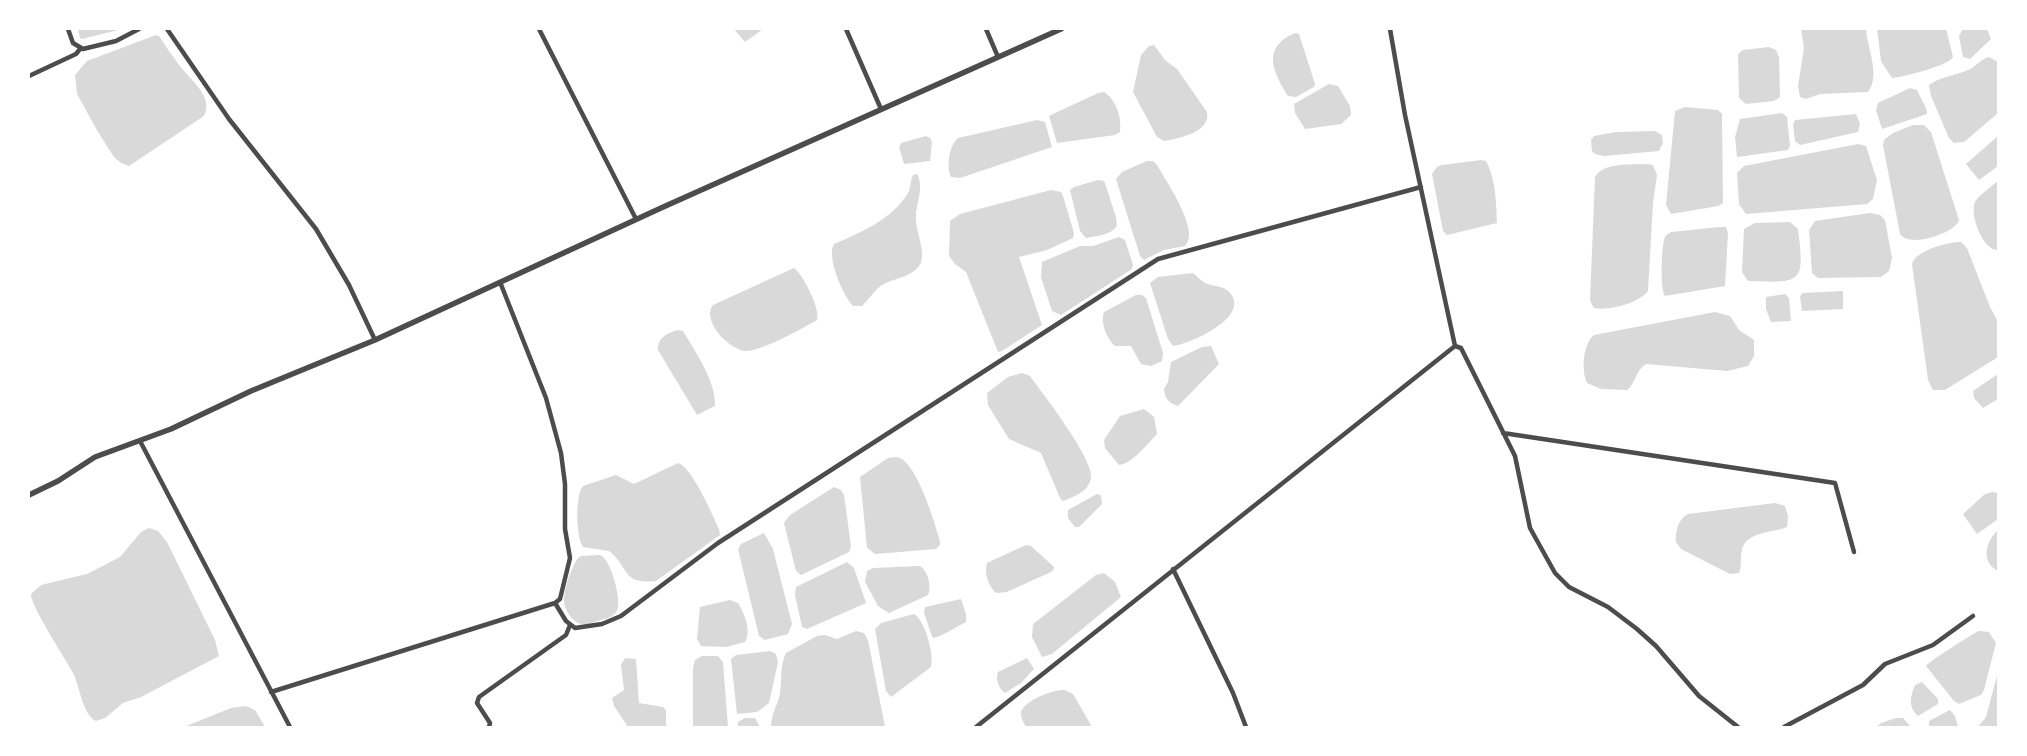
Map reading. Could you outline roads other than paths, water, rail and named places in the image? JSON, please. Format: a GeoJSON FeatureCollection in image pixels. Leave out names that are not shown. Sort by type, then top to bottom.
{"type":"FeatureCollection","features":[{"type":"Feature","properties":{"kind":"street"},"geometry":{"type":"LineString","coordinates":[[68,29],[71,41],[80,49]]}},
{"type":"Feature","properties":{"kind":"street"},"geometry":{"type":"LineString","coordinates":[[29,76],[76,54],[80,49],[116,40],[139,29]]}},
{"type":"Feature","properties":{"kind":"street"},"geometry":{"type":"LineString","coordinates":[[166,29],[229,119],[316,229],[348,285],[375,340]]}},
{"type":"Feature","properties":{"kind":"street"},"geometry":{"type":"LineString","coordinates":[[539,29],[636,219]]}},
{"type":"Feature","properties":{"kind":"street"},"geometry":{"type":"LineString","coordinates":[[846,29],[881,109]]}},
{"type":"Feature","properties":{"kind":"street"},"geometry":{"type":"LineString","coordinates":[[986,29],[998,57]]}},
{"type":"Feature","properties":{"kind":"street"},"geometry":{"type":"LineString","coordinates":[[29,495],[58,481],[94,457],[191,420],[251,391],[375,340],[636,219],[1061,29]]}},
{"type":"Feature","properties":{"kind":"street"},"geometry":{"type":"LineString","coordinates":[[1390,29],[1400,89],[1455,346]]}},
{"type":"Feature","properties":{"kind":"street"},"geometry":{"type":"LineString","coordinates":[[555,603],[570,625],[582,628],[602,624],[621,616],[718,543],[1158,259],[1421,187]]}},
{"type":"Feature","properties":{"kind":"street"},"geometry":{"type":"LineString","coordinates":[[271,692],[555,603],[562,592],[570,558],[565,529],[563,462],[546,398],[500,282]]}},
{"type":"Feature","properties":{"kind":"street"},"geometry":{"type":"LineString","coordinates":[[1455,346],[1461,348],[1515,456],[1530,528],[1555,573],[1569,587],[1608,607],[1637,628],[1656,646],[1699,696],[1738,727]]}},
{"type":"Feature","properties":{"kind":"street"},"geometry":{"type":"LineString","coordinates":[[976,727],[1455,346]]}},
{"type":"Feature","properties":{"kind":"street"},"geometry":{"type":"LineString","coordinates":[[1503,433],[1835,483],[1854,552]]}},
{"type":"Feature","properties":{"kind":"street"},"geometry":{"type":"LineString","coordinates":[[140,441],[290,727]]}},
{"type":"Feature","properties":{"kind":"street"},"geometry":{"type":"LineString","coordinates":[[1173,569],[1233,694],[1246,727]]}},
{"type":"Feature","properties":{"kind":"street"},"geometry":{"type":"LineString","coordinates":[[1784,727],[1863,685],[1885,664],[1933,644],[1972,616]]}},
{"type":"Feature","properties":{"kind":"street"},"geometry":{"type":"LineString","coordinates":[[489,727],[490,723],[478,703],[479,696],[566,635],[570,625]]}},
{"type":"Feature","properties":{"kind":"street"},"geometry":{"type":"LineString","coordinates":[[1730,721],[1731,727]]}}]}
